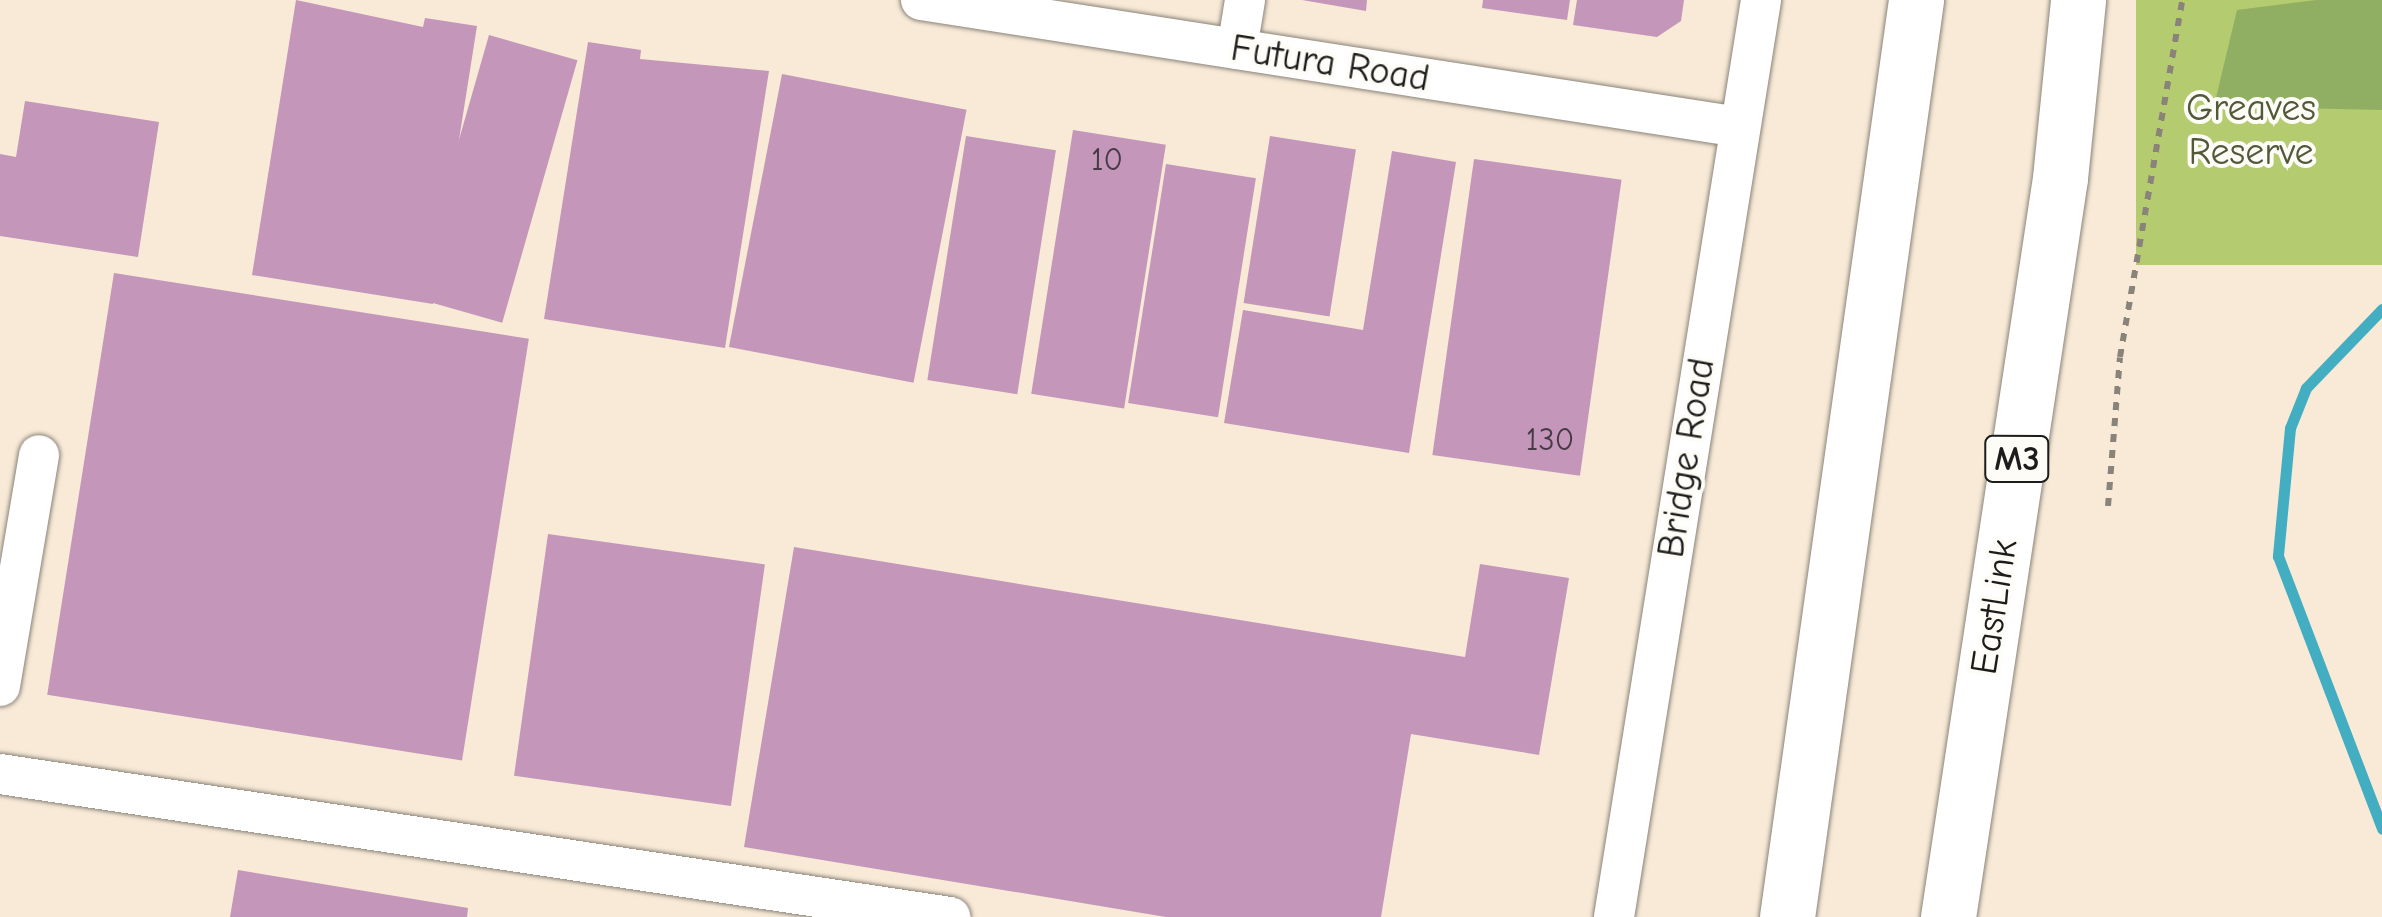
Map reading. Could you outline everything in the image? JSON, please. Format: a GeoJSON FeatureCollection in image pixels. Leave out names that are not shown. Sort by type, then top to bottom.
{"type":"FeatureCollection","features":[{"type":"Feature","properties":{"kind":"highway"},"geometry":{"type":"LineString","coordinates":[[1787,917],[1916,0]]}},
{"type":"Feature","properties":{"kind":"highway","name":"EastLink"},"geometry":{"type":"LineString","coordinates":[[1948,917],[2060,178],[2078,0]]}},
{"type":"Feature","properties":{"kind":"highway"},"geometry":{"type":"LineString","coordinates":[[1769,917],[1806,774]]}},
{"type":"Feature","properties":{"kind":"street","name":"Futura Road"},"geometry":{"type":"LineString","coordinates":[[921,0],[1739,127]]}},
{"type":"Feature","properties":{"kind":"street"},"geometry":{"type":"LineString","coordinates":[[1237,49],[1245,0]]}},
{"type":"Feature","properties":{"kind":"street","name":"Bridge Road"},"geometry":{"type":"LineString","coordinates":[[1614,917],[1761,0]]}},
{"type":"Feature","properties":{"kind":"street"},"geometry":{"type":"LineString","coordinates":[[0,686],[39,454]]}},
{"type":"Feature","properties":{"kind":"street"},"geometry":{"type":"LineString","coordinates":[[0,774],[950,917]]}},
{"type":"Feature","properties":{"kind":"path"},"geometry":{"type":"LineString","coordinates":[[2108,506],[2120,356],[2182,0]]}},
{"type":"Feature","properties":{"kind":"green space","name":"Greaves Reserve"},"geometry":{"type":"Polygon","coordinates":[[[2136,0],[2382,0],[2382,265],[2136,265],[2136,0]]]}},
{"type":"Feature","properties":{"kind":"green space"},"geometry":{"type":"Polygon","coordinates":[[[2316,0],[2382,0],[2382,110],[2214,106],[2237,10],[2316,0]]]}},
{"type":"Feature","properties":{"kind":"building"},"geometry":{"type":"Polygon","coordinates":[[[296,0],[423,27],[425,18],[477,26],[433,304],[252,275],[296,0]]]}},
{"type":"Feature","properties":{"kind":"building"},"geometry":{"type":"Polygon","coordinates":[[[1302,0],[1367,0],[1366,11],[1302,0]]]}},
{"type":"Feature","properties":{"kind":"building"},"geometry":{"type":"Polygon","coordinates":[[[1483,0],[1570,0],[1567,20],[1482,8],[1483,0]]]}},
{"type":"Feature","properties":{"kind":"building"},"geometry":{"type":"Polygon","coordinates":[[[1577,0],[1684,0],[1681,21],[1657,37],[1573,25],[1577,0]]]}},
{"type":"Feature","properties":{"kind":"building"},"geometry":{"type":"Polygon","coordinates":[[[489,35],[577,60],[502,323],[414,297],[489,35]]]}},
{"type":"Feature","properties":{"kind":"building"},"geometry":{"type":"Polygon","coordinates":[[[588,42],[641,50],[640,59],[769,71],[725,348],[544,319],[588,42]]]}},
{"type":"Feature","properties":{"kind":"building"},"geometry":{"type":"Polygon","coordinates":[[[782,74],[967,110],[914,383],[729,347],[782,74]]]}},
{"type":"Feature","properties":{"kind":"building"},"geometry":{"type":"Polygon","coordinates":[[[25,101],[159,122],[138,257],[0,236],[0,154],[16,157],[25,101]]]}},
{"type":"Feature","properties":{"kind":"building"},"geometry":{"type":"Polygon","coordinates":[[[1073,130],[1166,145],[1124,408],[1031,394],[1073,130]]]}},
{"type":"Feature","properties":{"kind":"building"},"geometry":{"type":"Polygon","coordinates":[[[966,136],[1056,150],[1017,394],[927,380],[966,136]]]}},
{"type":"Feature","properties":{"kind":"building"},"geometry":{"type":"Polygon","coordinates":[[[1270,136],[1356,150],[1329,317],[1244,303],[1270,136]]]}},
{"type":"Feature","properties":{"kind":"building"},"geometry":{"type":"Polygon","coordinates":[[[1392,151],[1456,162],[1409,453],[1224,423],[1243,310],[1363,330],[1392,151]]]}},
{"type":"Feature","properties":{"kind":"building"},"geometry":{"type":"Polygon","coordinates":[[[1474,159],[1622,180],[1580,476],[1432,455],[1474,159]]]}},
{"type":"Feature","properties":{"kind":"building"},"geometry":{"type":"Polygon","coordinates":[[[1166,164],[1256,178],[1218,417],[1128,403],[1166,164]]]}},
{"type":"Feature","properties":{"kind":"building"},"geometry":{"type":"Polygon","coordinates":[[[114,273],[529,339],[462,760],[47,695],[114,273]]]}},
{"type":"Feature","properties":{"kind":"building"},"geometry":{"type":"Polygon","coordinates":[[[548,534],[765,564],[731,806],[514,776],[548,534]]]}},
{"type":"Feature","properties":{"kind":"building"},"geometry":{"type":"Polygon","coordinates":[[[794,547],[1465,657],[1480,564],[1569,578],[1539,755],[1411,734],[1381,917],[1166,917],[744,847],[794,547]]]}},
{"type":"Feature","properties":{"kind":"building"},"geometry":{"type":"Polygon","coordinates":[[[238,870],[468,908],[467,917],[230,917],[238,870]]]}},
{"type":"Feature","properties":{"kind":"waterway"},"geometry":{"type":"LineString","coordinates":[[2382,309],[2306,388],[2290,428],[2278,556],[2382,829]]}}]}
